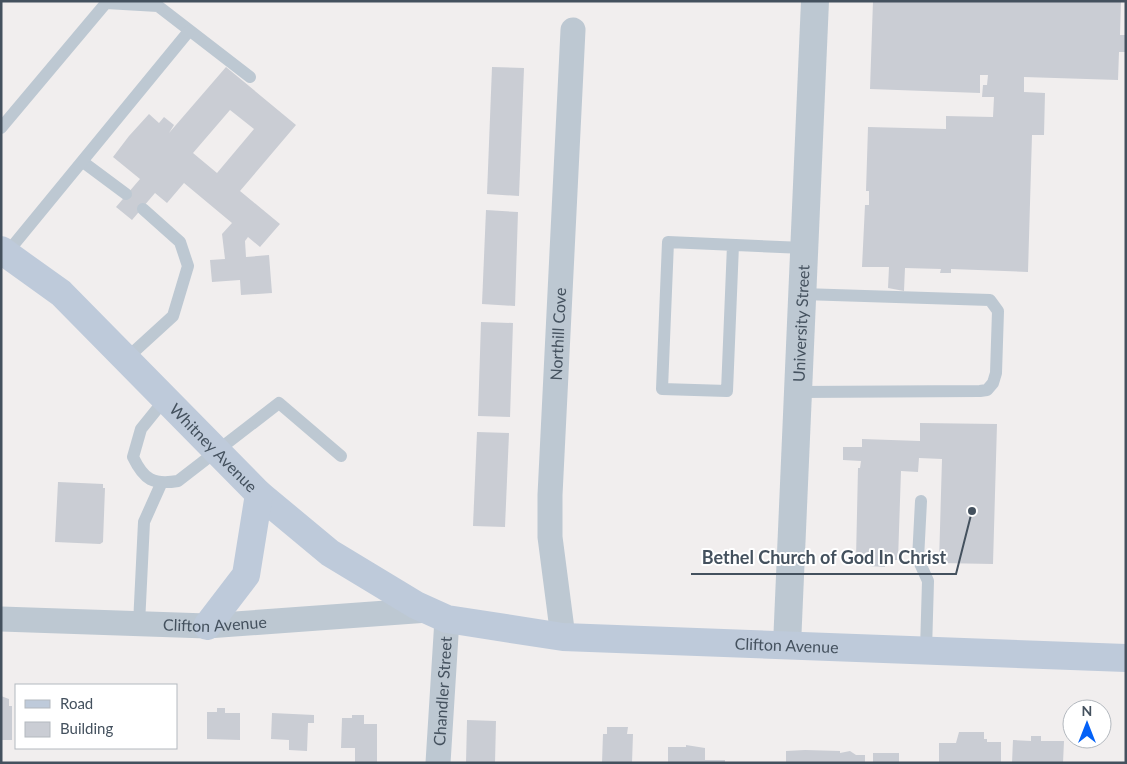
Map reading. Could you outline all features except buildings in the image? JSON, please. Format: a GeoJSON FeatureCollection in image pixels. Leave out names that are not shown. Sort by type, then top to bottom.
{"type":"FeatureCollection","features":[{"type":"Feature","properties":{"kind":"main road","name":"Whitney Avenue"},"geometry":{"type":"LineString","coordinates":[[4,252],[61,293],[259,494],[330,553],[438,614]]}},
{"type":"Feature","properties":{"kind":"main road"},"geometry":{"type":"LineString","coordinates":[[207,626],[246,575],[259,494]]}},
{"type":"Feature","properties":{"kind":"main road","name":"Clifton Avenue"},"geometry":{"type":"LineString","coordinates":[[438,614],[563,637],[1126,658]]}},
{"type":"Feature","properties":{"kind":"street","name":"University Street"},"geometry":{"type":"LineString","coordinates":[[787,646],[815,1]]}},
{"type":"Feature","properties":{"kind":"street","name":"Northill Cove"},"geometry":{"type":"LineString","coordinates":[[563,637],[550,538],[550,496],[573,30]]}},
{"type":"Feature","properties":{"kind":"street","name":"Clifton Avenue"},"geometry":{"type":"LineString","coordinates":[[1,618],[207,626],[438,614]]}},
{"type":"Feature","properties":{"kind":"street","name":"Chandler Street"},"geometry":{"type":"LineString","coordinates":[[438,614],[438,763]]}},
{"type":"Feature","properties":{"kind":"lane"},"geometry":{"type":"LineString","coordinates":[[1,128],[106,3],[158,6],[250,77]]}},
{"type":"Feature","properties":{"kind":"lane"},"geometry":{"type":"LineString","coordinates":[[4,252],[83,162],[190,31]]}},
{"type":"Feature","properties":{"kind":"lane"},"geometry":{"type":"LineString","coordinates":[[83,162],[126,194]]}},
{"type":"Feature","properties":{"kind":"lane"},"geometry":{"type":"LineString","coordinates":[[127,358],[173,316],[188,266],[180,242],[143,210]]}},
{"type":"Feature","properties":{"kind":"lane"},"geometry":{"type":"LineString","coordinates":[[733,245],[727,391],[662,388],[668,242],[804,248]]}},
{"type":"Feature","properties":{"kind":"lane"},"geometry":{"type":"LineString","coordinates":[[798,392],[980,391],[986,390],[993,383],[996,373],[998,311],[990,300],[802,294]]}},
{"type":"Feature","properties":{"kind":"lane"},"geometry":{"type":"LineString","coordinates":[[166,398],[142,429],[133,457],[146,476],[161,484],[178,481],[279,403],[341,456]]}},
{"type":"Feature","properties":{"kind":"lane"},"geometry":{"type":"LineString","coordinates":[[139,624],[144,522],[161,484]]}},
{"type":"Feature","properties":{"kind":"lane"},"geometry":{"type":"LineString","coordinates":[[921,501],[918,559],[928,581],[926,650]]}},
{"type":"Feature","properties":{"kind":"place","name":"Bethel Church of God In Christ"},"geometry":{"type":"Point","coordinates":[972,511]}}]}
